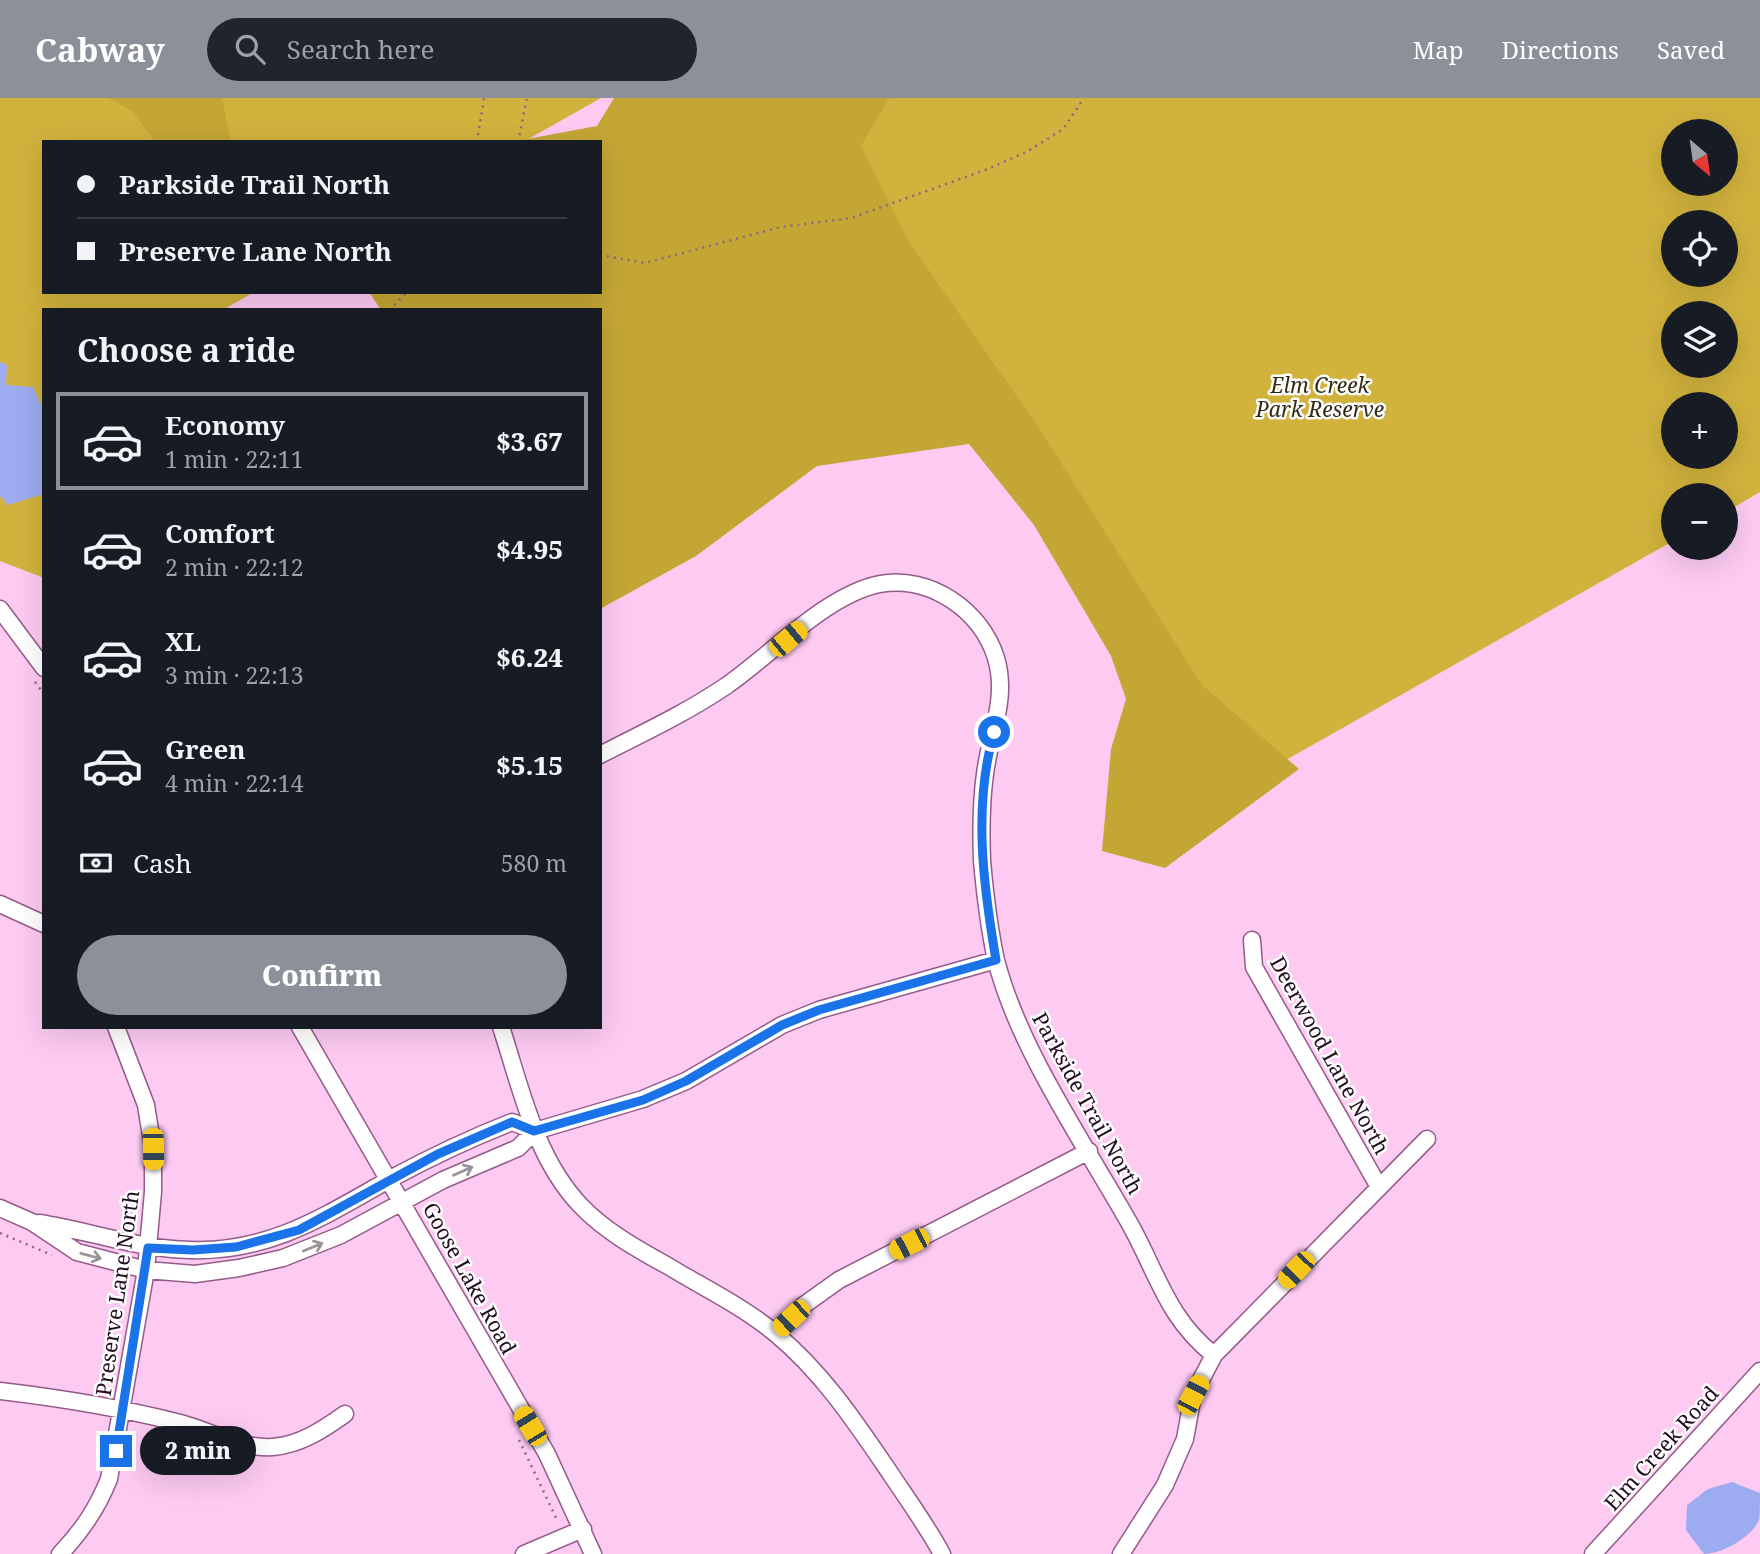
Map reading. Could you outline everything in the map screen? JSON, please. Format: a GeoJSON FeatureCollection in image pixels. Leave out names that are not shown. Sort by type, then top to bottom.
{"type":"FeatureCollection","features":[{"type":"Feature","properties":{"kind":"street","name":"Parkside Trail North"},"geometry":{"type":"LineString","coordinates":[[602,754],[695,706],[770,654],[835,601],[858,589],[883,583],[912,584],[942,593],[973,617],[985,633],[996,657],[1001,685],[998,716],[985,775],[982,822],[987,904],[996,960],[1030,1050],[1137,1237],[1172,1310],[1193,1339],[1214,1355]]}},
{"type":"Feature","properties":{"kind":"street"},"geometry":{"type":"LineString","coordinates":[[0,609],[42,665]]}},
{"type":"Feature","properties":{"kind":"street"},"geometry":{"type":"LineString","coordinates":[[0,904],[42,923]]}},
{"type":"Feature","properties":{"kind":"street","name":"Deerwood Lane North"},"geometry":{"type":"LineString","coordinates":[[1252,940],[1254,967],[1379,1187]]}},
{"type":"Feature","properties":{"kind":"street"},"geometry":{"type":"LineString","coordinates":[[0,1208],[32,1222],[78,1252],[146,1270],[195,1274],[283,1258],[341,1234],[402,1200],[518,1148],[534,1131],[643,1100],[686,1081],[782,1025],[819,1010],[996,960]]}},
{"type":"Feature","properties":{"kind":"street","name":"Preserve Lane North"},"geometry":{"type":"LineString","coordinates":[[60,1554],[81,1532],[98,1507],[109,1479],[146,1270],[153,1192],[153,1149],[146,1105],[117,1029]]}},
{"type":"Feature","properties":{"kind":"street","name":"Goose Lake Road"},"geometry":{"type":"LineString","coordinates":[[301,1029],[547,1454],[593,1554]]}},
{"type":"Feature","properties":{"kind":"street"},"geometry":{"type":"LineString","coordinates":[[502,1029],[534,1131],[567,1189],[597,1221],[775,1332],[828,1385],[942,1554]]}},
{"type":"Feature","properties":{"kind":"street"},"geometry":{"type":"LineString","coordinates":[[32,1222],[80,1230],[148,1248],[193,1250],[236,1247],[280,1236],[320,1221],[438,1154],[512,1122],[534,1131]]}},
{"type":"Feature","properties":{"kind":"street"},"geometry":{"type":"LineString","coordinates":[[1121,1554],[1165,1485],[1185,1439],[1193,1395],[1214,1355],[1427,1139]]}},
{"type":"Feature","properties":{"kind":"street"},"geometry":{"type":"LineString","coordinates":[[775,1332],[804,1305],[839,1280],[1089,1151]]}},
{"type":"Feature","properties":{"kind":"street","name":"Elm Creek Road"},"geometry":{"type":"LineString","coordinates":[[1593,1554],[1760,1371]]}},
{"type":"Feature","properties":{"kind":"street"},"geometry":{"type":"LineString","coordinates":[[0,1391],[122,1410],[183,1424],[247,1446],[274,1447],[299,1441],[345,1414]]}},
{"type":"Feature","properties":{"kind":"street"},"geometry":{"type":"LineString","coordinates":[[524,1554],[583,1530]]}},
{"type":"Feature","properties":{"kind":"path"},"geometry":{"type":"LineString","coordinates":[[477,140],[484,98]]}},
{"type":"Feature","properties":{"kind":"path"},"geometry":{"type":"LineString","coordinates":[[518,140],[527,98]]}},
{"type":"Feature","properties":{"kind":"path"},"geometry":{"type":"LineString","coordinates":[[602,255],[645,263],[781,227],[851,218],[988,169],[1028,151],[1063,129],[1084,98]]}},
{"type":"Feature","properties":{"kind":"path"},"geometry":{"type":"LineString","coordinates":[[391,308],[405,294]]}},
{"type":"Feature","properties":{"kind":"path"},"geometry":{"type":"LineString","coordinates":[[518,1437],[564,1537]]}},
{"type":"Feature","properties":{"kind":"green space"},"geometry":{"type":"Polygon","coordinates":[[[0,98],[601,98],[527,140],[42,140],[42,294],[251,294],[226,308],[42,308],[42,577],[0,561],[0,98]]]}},
{"type":"Feature","properties":{"kind":"green space","name":"Elm Creek Park Reserve"},"geometry":{"type":"Polygon","coordinates":[[[807,98],[1760,98],[1760,492],[1738,505],[1738,483],[1661,483],[1661,548],[1217,799],[807,98]]]}},
{"type":"Feature","properties":{"kind":"shaded area"},"geometry":{"type":"Polygon","coordinates":[[[108,98],[222,98],[231,140],[154,140],[132,111],[108,98]]]}},
{"type":"Feature","properties":{"kind":"shaded area"},"geometry":{"type":"Polygon","coordinates":[[[614,98],[889,98],[861,146],[907,239],[1039,428],[1202,685],[1299,769],[1165,868],[1102,851],[1111,749],[1126,699],[1111,656],[1034,525],[969,444],[817,466],[696,556],[602,608],[602,308],[380,308],[370,294],[602,294],[602,140],[522,140],[597,126],[614,98]]]}},
{"type":"Feature","properties":{"kind":"water"},"geometry":{"type":"Polygon","coordinates":[[[0,362],[7,365],[6,385],[33,387],[42,407],[42,495],[8,505],[0,496],[0,362]]]}},
{"type":"Feature","properties":{"kind":"water"},"geometry":{"type":"Polygon","coordinates":[[[1732,1482],[1760,1493],[1759,1520],[1750,1532],[1736,1543],[1704,1554],[1686,1530],[1687,1505],[1708,1489],[1732,1482]]]}},
{"type":"Feature","properties":{"kind":"route"},"geometry":{"type":"LineString","coordinates":[[116,1451],[148,1248],[193,1250],[236,1247],[299,1230],[320,1221],[438,1154],[512,1122],[534,1131],[643,1100],[686,1081],[756,1038],[819,1010],[996,960],[982,859],[985,775],[994,732]]}}]}
